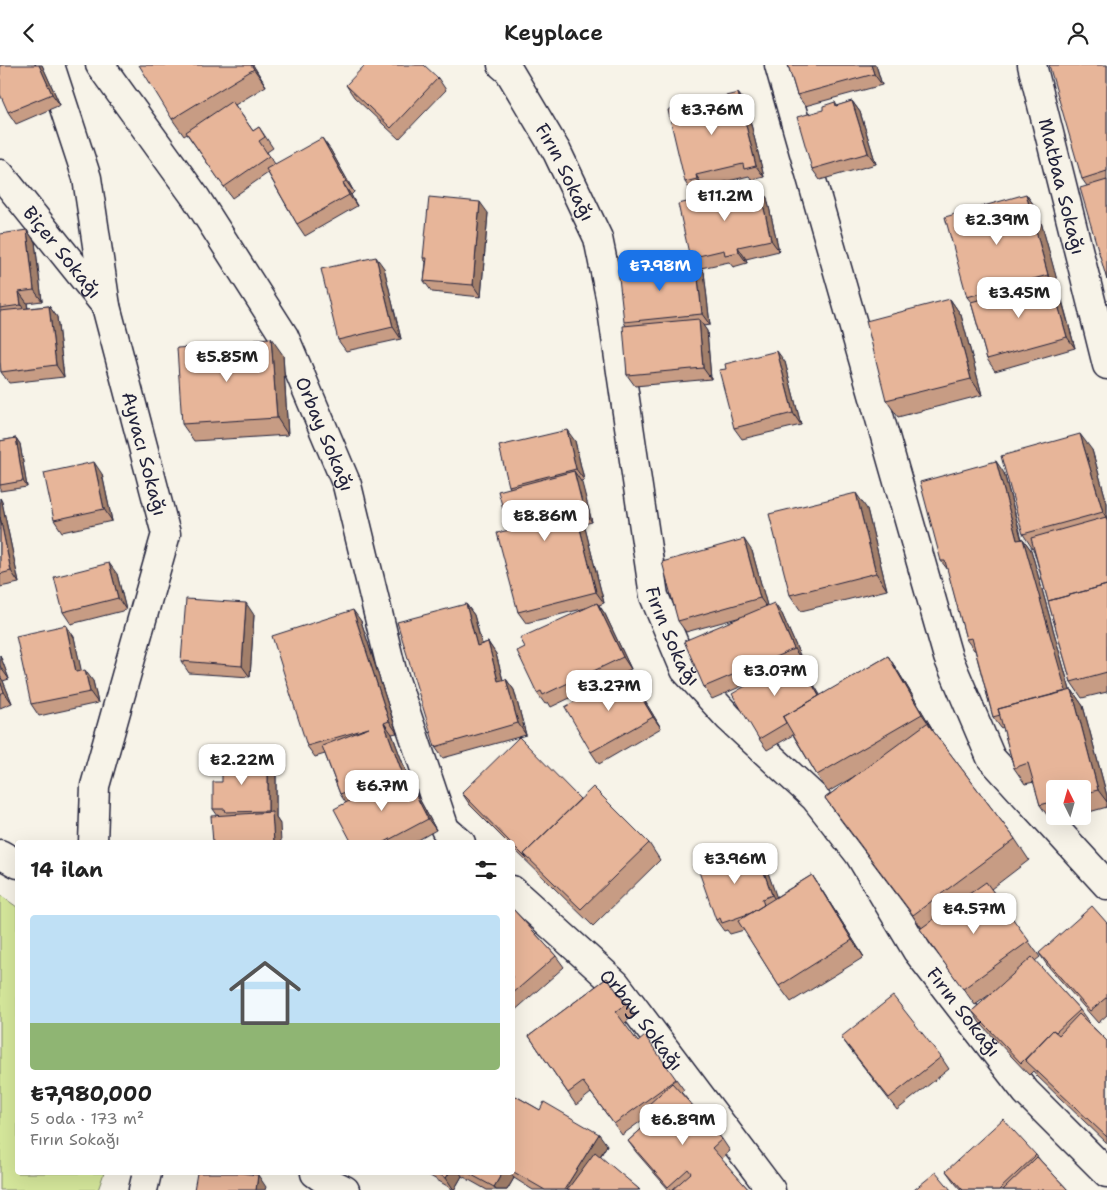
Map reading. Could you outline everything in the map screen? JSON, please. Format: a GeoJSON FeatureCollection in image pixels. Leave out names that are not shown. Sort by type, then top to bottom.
{"type":"FeatureCollection","features":[{"type":"Feature","properties":{"kind":"street","name":"Ayvacı Sokağı"},"geometry":{"type":"LineString","coordinates":[[50,65],[87,178],[106,306],[166,534],[95,786],[93,840]]}},
{"type":"Feature","properties":{"kind":"street","name":"Orbay Sokağı"},"geometry":{"type":"LineString","coordinates":[[100,65],[196,198],[284,336],[347,485],[392,671],[445,829],[457,840]]}},
{"type":"Feature","properties":{"kind":"street","name":"Fırın Sokağı"},"geometry":{"type":"LineString","coordinates":[[502,65],[509,71],[557,152],[598,238],[610,297],[654,596],[686,670],[729,718],[815,798],[859,854],[923,959],[1026,1091],[1107,1173]]}},
{"type":"Feature","properties":{"kind":"street"},"geometry":{"type":"LineString","coordinates":[[779,65],[948,657],[991,758],[1107,885]]}},
{"type":"Feature","properties":{"kind":"street","name":"Matbaa Sokağı"},"geometry":{"type":"LineString","coordinates":[[1032,65],[1107,365]]}},
{"type":"Feature","properties":{"kind":"street","name":"Biçer Sokağı"},"geometry":{"type":"LineString","coordinates":[[0,174],[106,306]]}},
{"type":"Feature","properties":{"kind":"street"},"geometry":{"type":"LineString","coordinates":[[0,854],[15,862]]}},
{"type":"Feature","properties":{"kind":"street","name":"Orbay Sokağı"},"geometry":{"type":"LineString","coordinates":[[515,893],[616,984],[771,1190]]}},
{"type":"Feature","properties":{"kind":"street"},"geometry":{"type":"LineString","coordinates":[[143,1190],[147,1175]]}},
{"type":"Feature","properties":{"kind":"street"},"geometry":{"type":"LineString","coordinates":[[318,1175],[345,1190]]}},
{"type":"Feature","properties":{"kind":"green space"},"geometry":{"type":"Polygon","coordinates":[[[0,895],[15,906],[15,1175],[103,1175],[98,1190],[0,1190],[0,895]]]}},
{"type":"Feature","properties":{"kind":"building"},"geometry":{"type":"Polygon","coordinates":[[[0,65],[39,65],[52,94],[8,112],[0,94],[0,65]]]}},
{"type":"Feature","properties":{"kind":"building"},"geometry":{"type":"Polygon","coordinates":[[[139,65],[251,65],[254,69],[172,119],[139,65]]]}},
{"type":"Feature","properties":{"kind":"building"},"geometry":{"type":"Polygon","coordinates":[[[365,65],[424,65],[438,78],[391,128],[346,85],[365,65]]]}},
{"type":"Feature","properties":{"kind":"building"},"geometry":{"type":"Polygon","coordinates":[[[788,65],[871,65],[874,74],[797,95],[788,65]]]}},
{"type":"Feature","properties":{"kind":"building"},"geometry":{"type":"Polygon","coordinates":[[[1049,65],[1107,65],[1107,171],[1082,179],[1049,65]]]}},
{"type":"Feature","properties":{"kind":"building"},"geometry":{"type":"Polygon","coordinates":[[[738,93],[756,166],[744,169],[743,164],[696,175],[697,179],[685,182],[668,110],[738,93]]]}},
{"type":"Feature","properties":{"kind":"building"},"geometry":{"type":"Polygon","coordinates":[[[232,101],[253,131],[259,127],[265,137],[259,141],[269,156],[224,187],[186,132],[232,101]]]}},
{"type":"Feature","properties":{"kind":"building"},"geometry":{"type":"Polygon","coordinates":[[[852,101],[868,153],[812,169],[797,117],[823,110],[823,106],[835,102],[836,106],[852,101]]]}},
{"type":"Feature","properties":{"kind":"building"},"geometry":{"type":"Polygon","coordinates":[[[322,138],[346,181],[343,183],[349,195],[297,224],[266,169],[322,138]]]}},
{"type":"Feature","properties":{"kind":"building"},"geometry":{"type":"Polygon","coordinates":[[[1107,180],[1107,280],[1080,188],[1107,180]]]}},
{"type":"Feature","properties":{"kind":"building"},"geometry":{"type":"Polygon","coordinates":[[[759,186],[771,240],[738,247],[739,252],[725,255],[724,250],[690,258],[678,204],[759,186]]]}},
{"type":"Feature","properties":{"kind":"building"},"geometry":{"type":"Polygon","coordinates":[[[1026,194],[1048,275],[967,297],[945,217],[1026,194]]]}},
{"type":"Feature","properties":{"kind":"building"},"geometry":{"type":"Polygon","coordinates":[[[429,197],[480,202],[473,285],[424,281],[427,258],[423,258],[429,197]]]}},
{"type":"Feature","properties":{"kind":"building"},"geometry":{"type":"Polygon","coordinates":[[[27,230],[34,290],[19,292],[21,305],[0,308],[0,234],[27,230]]]}},
{"type":"Feature","properties":{"kind":"building"},"geometry":{"type":"Polygon","coordinates":[[[376,257],[393,327],[338,340],[321,269],[376,257]]]}},
{"type":"Feature","properties":{"kind":"building"},"geometry":{"type":"Polygon","coordinates":[[[696,261],[702,314],[624,322],[618,269],[696,261]]]}},
{"type":"Feature","properties":{"kind":"building"},"geometry":{"type":"Polygon","coordinates":[[[1051,280],[1067,337],[987,359],[971,302],[1051,280]]]}},
{"type":"Feature","properties":{"kind":"building"},"geometry":{"type":"Polygon","coordinates":[[[950,299],[971,379],[886,400],[866,321],[950,299]]]}},
{"type":"Feature","properties":{"kind":"building"},"geometry":{"type":"Polygon","coordinates":[[[49,306],[56,365],[1,372],[0,311],[49,306]]]}},
{"type":"Feature","properties":{"kind":"building"},"geometry":{"type":"Polygon","coordinates":[[[699,319],[703,368],[627,375],[623,326],[699,319]]]}},
{"type":"Feature","properties":{"kind":"building"},"geometry":{"type":"Polygon","coordinates":[[[271,338],[277,418],[182,424],[177,348],[256,343],[256,339],[271,338]]]}},
{"type":"Feature","properties":{"kind":"building"},"geometry":{"type":"Polygon","coordinates":[[[777,351],[793,413],[734,428],[719,370],[726,369],[725,364],[777,351]]]}},
{"type":"Feature","properties":{"kind":"building"},"geometry":{"type":"Polygon","coordinates":[[[567,430],[576,469],[509,486],[499,446],[567,430]]]}},
{"type":"Feature","properties":{"kind":"building"},"geometry":{"type":"Polygon","coordinates":[[[1080,434],[1103,512],[1023,534],[1001,456],[1080,434]]]}},
{"type":"Feature","properties":{"kind":"building"},"geometry":{"type":"Polygon","coordinates":[[[16,438],[23,481],[0,485],[0,441],[16,438]]]}},
{"type":"Feature","properties":{"kind":"building"},"geometry":{"type":"Polygon","coordinates":[[[996,461],[1017,540],[1023,539],[1066,691],[998,709],[1000,715],[993,717],[972,638],[966,639],[945,561],[941,561],[920,482],[996,461]]]}},
{"type":"Feature","properties":{"kind":"building"},"geometry":{"type":"Polygon","coordinates":[[[94,462],[104,509],[54,520],[44,473],[94,462]]]}},
{"type":"Feature","properties":{"kind":"building"},"geometry":{"type":"Polygon","coordinates":[[[574,471],[584,511],[576,513],[596,592],[518,612],[497,533],[509,530],[498,491],[574,471]]]}},
{"type":"Feature","properties":{"kind":"building"},"geometry":{"type":"Polygon","coordinates":[[[856,493],[876,573],[790,595],[769,514],[856,493]]]}},
{"type":"Feature","properties":{"kind":"building"},"geometry":{"type":"Polygon","coordinates":[[[0,517],[11,571],[0,574],[0,517]]]}},
{"type":"Feature","properties":{"kind":"building"},"geometry":{"type":"Polygon","coordinates":[[[1106,517],[1107,585],[1048,601],[1031,538],[1106,517]]]}},
{"type":"Feature","properties":{"kind":"building"},"geometry":{"type":"Polygon","coordinates":[[[744,539],[760,598],[678,621],[662,562],[744,539]]]}},
{"type":"Feature","properties":{"kind":"building"},"geometry":{"type":"Polygon","coordinates":[[[109,563],[118,598],[63,612],[54,577],[109,563]]]}},
{"type":"Feature","properties":{"kind":"building"},"geometry":{"type":"Polygon","coordinates":[[[1107,585],[1107,672],[1071,682],[1048,601],[1107,585]]]}},
{"type":"Feature","properties":{"kind":"building"},"geometry":{"type":"Polygon","coordinates":[[[186,599],[246,603],[242,666],[181,661],[186,599]]]}},
{"type":"Feature","properties":{"kind":"building"},"geometry":{"type":"Polygon","coordinates":[[[597,603],[623,657],[543,695],[541,691],[537,693],[517,651],[525,647],[520,638],[597,603]]]}},
{"type":"Feature","properties":{"kind":"building"},"geometry":{"type":"Polygon","coordinates":[[[774,603],[794,649],[704,687],[684,641],[774,603]]]}},
{"type":"Feature","properties":{"kind":"building"},"geometry":{"type":"Polygon","coordinates":[[[466,604],[477,646],[488,642],[498,681],[506,679],[518,723],[435,747],[397,622],[466,604]]]}},
{"type":"Feature","properties":{"kind":"building"},"geometry":{"type":"Polygon","coordinates":[[[353,610],[389,721],[384,723],[402,772],[340,794],[322,746],[369,728],[307,746],[272,636],[353,610]]]}},
{"type":"Feature","properties":{"kind":"building"},"geometry":{"type":"Polygon","coordinates":[[[66,625],[76,672],[85,670],[90,692],[31,704],[16,636],[66,625]]]}},
{"type":"Feature","properties":{"kind":"building"},"geometry":{"type":"Polygon","coordinates":[[[796,656],[819,696],[783,717],[786,723],[759,739],[732,694],[796,656]]]}},
{"type":"Feature","properties":{"kind":"building"},"geometry":{"type":"Polygon","coordinates":[[[888,656],[922,714],[817,775],[783,717],[888,656]]]}},
{"type":"Feature","properties":{"kind":"building"},"geometry":{"type":"Polygon","coordinates":[[[626,672],[653,717],[591,752],[565,707],[626,672]]]}},
{"type":"Feature","properties":{"kind":"building"},"geometry":{"type":"Polygon","coordinates":[[[0,681],[4,692],[0,694],[0,681]]]}},
{"type":"Feature","properties":{"kind":"building"},"geometry":{"type":"Polygon","coordinates":[[[1072,690],[1098,790],[1091,792],[1091,780],[1046,780],[1046,803],[1040,805],[1028,763],[1014,768],[998,709],[1072,690]]]}},
{"type":"Feature","properties":{"kind":"building"},"geometry":{"type":"Polygon","coordinates":[[[927,723],[1015,839],[913,915],[825,798],[927,723]]]}},
{"type":"Feature","properties":{"kind":"building"},"geometry":{"type":"Polygon","coordinates":[[[519,737],[580,799],[524,854],[527,859],[515,847],[515,840],[508,840],[462,793],[519,737]]]}},
{"type":"Feature","properties":{"kind":"building"},"geometry":{"type":"Polygon","coordinates":[[[222,754],[244,754],[244,763],[268,763],[268,811],[226,812],[225,809],[213,809],[213,782],[222,782],[222,754]]]}},
{"type":"Feature","properties":{"kind":"building"},"geometry":{"type":"Polygon","coordinates":[[[404,772],[428,819],[389,840],[350,840],[334,809],[404,772]]]}},
{"type":"Feature","properties":{"kind":"building"},"geometry":{"type":"Polygon","coordinates":[[[593,787],[649,843],[581,909],[524,854],[593,787]]]}},
{"type":"Feature","properties":{"kind":"building"},"geometry":{"type":"Polygon","coordinates":[[[272,812],[274,840],[213,840],[211,816],[272,812]]]}},
{"type":"Feature","properties":{"kind":"building"},"geometry":{"type":"Polygon","coordinates":[[[755,847],[772,895],[762,899],[764,905],[751,913],[722,923],[720,918],[716,920],[697,866],[755,847]]]}},
{"type":"Feature","properties":{"kind":"building"},"geometry":{"type":"Polygon","coordinates":[[[812,875],[852,940],[779,986],[738,921],[812,875]]]}},
{"type":"Feature","properties":{"kind":"building"},"geometry":{"type":"Polygon","coordinates":[[[986,882],[1029,941],[963,989],[920,929],[986,882]]]}},
{"type":"Feature","properties":{"kind":"building"},"geometry":{"type":"Polygon","coordinates":[[[1092,906],[1107,923],[1107,997],[1090,1011],[1039,953],[1092,906]]]}},
{"type":"Feature","properties":{"kind":"building"},"geometry":{"type":"Polygon","coordinates":[[[515,911],[556,956],[515,991],[515,911]]]}},
{"type":"Feature","properties":{"kind":"building"},"geometry":{"type":"Polygon","coordinates":[[[1032,957],[1080,1010],[1056,1032],[1053,1030],[1021,1063],[972,1011],[1032,957]]]}},
{"type":"Feature","properties":{"kind":"building"},"geometry":{"type":"Polygon","coordinates":[[[607,978],[626,1004],[616,1012],[638,1042],[645,1036],[676,1079],[614,1124],[583,1082],[568,1093],[529,1036],[607,978]]]}},
{"type":"Feature","properties":{"kind":"building"},"geometry":{"type":"Polygon","coordinates":[[[893,996],[941,1057],[889,1098],[841,1037],[893,996]]]}},
{"type":"Feature","properties":{"kind":"building"},"geometry":{"type":"Polygon","coordinates":[[[1079,1014],[1107,1041],[1107,1137],[1025,1060],[1053,1030],[1059,1035],[1079,1014]]]}},
{"type":"Feature","properties":{"kind":"building"},"geometry":{"type":"Polygon","coordinates":[[[672,1083],[722,1139],[712,1148],[749,1190],[672,1190],[691,1173],[688,1169],[668,1187],[628,1141],[656,1116],[647,1106],[672,1083]]]}},
{"type":"Feature","properties":{"kind":"building"},"geometry":{"type":"Polygon","coordinates":[[[515,1096],[540,1110],[544,1102],[599,1134],[564,1190],[545,1190],[515,1173],[515,1096]]]}},
{"type":"Feature","properties":{"kind":"building"},"geometry":{"type":"Polygon","coordinates":[[[1003,1119],[1036,1155],[999,1190],[963,1190],[946,1171],[1003,1119]]]}},
{"type":"Feature","properties":{"kind":"building"},"geometry":{"type":"Polygon","coordinates":[[[595,1152],[639,1189],[567,1190],[595,1152]]]}},
{"type":"Feature","properties":{"kind":"building"},"geometry":{"type":"Polygon","coordinates":[[[1037,1157],[1068,1190],[1003,1190],[1037,1157]]]}},
{"type":"Feature","properties":{"kind":"building"},"geometry":{"type":"Polygon","coordinates":[[[936,1172],[951,1190],[914,1190],[936,1172]]]}},
{"type":"Feature","properties":{"kind":"building"},"geometry":{"type":"Polygon","coordinates":[[[197,1175],[258,1175],[256,1190],[194,1190],[197,1175]]]}},
{"type":"Feature","properties":{"kind":"building"},"geometry":{"type":"Polygon","coordinates":[[[472,1175],[501,1175],[494,1187],[472,1175]]]}}]}
